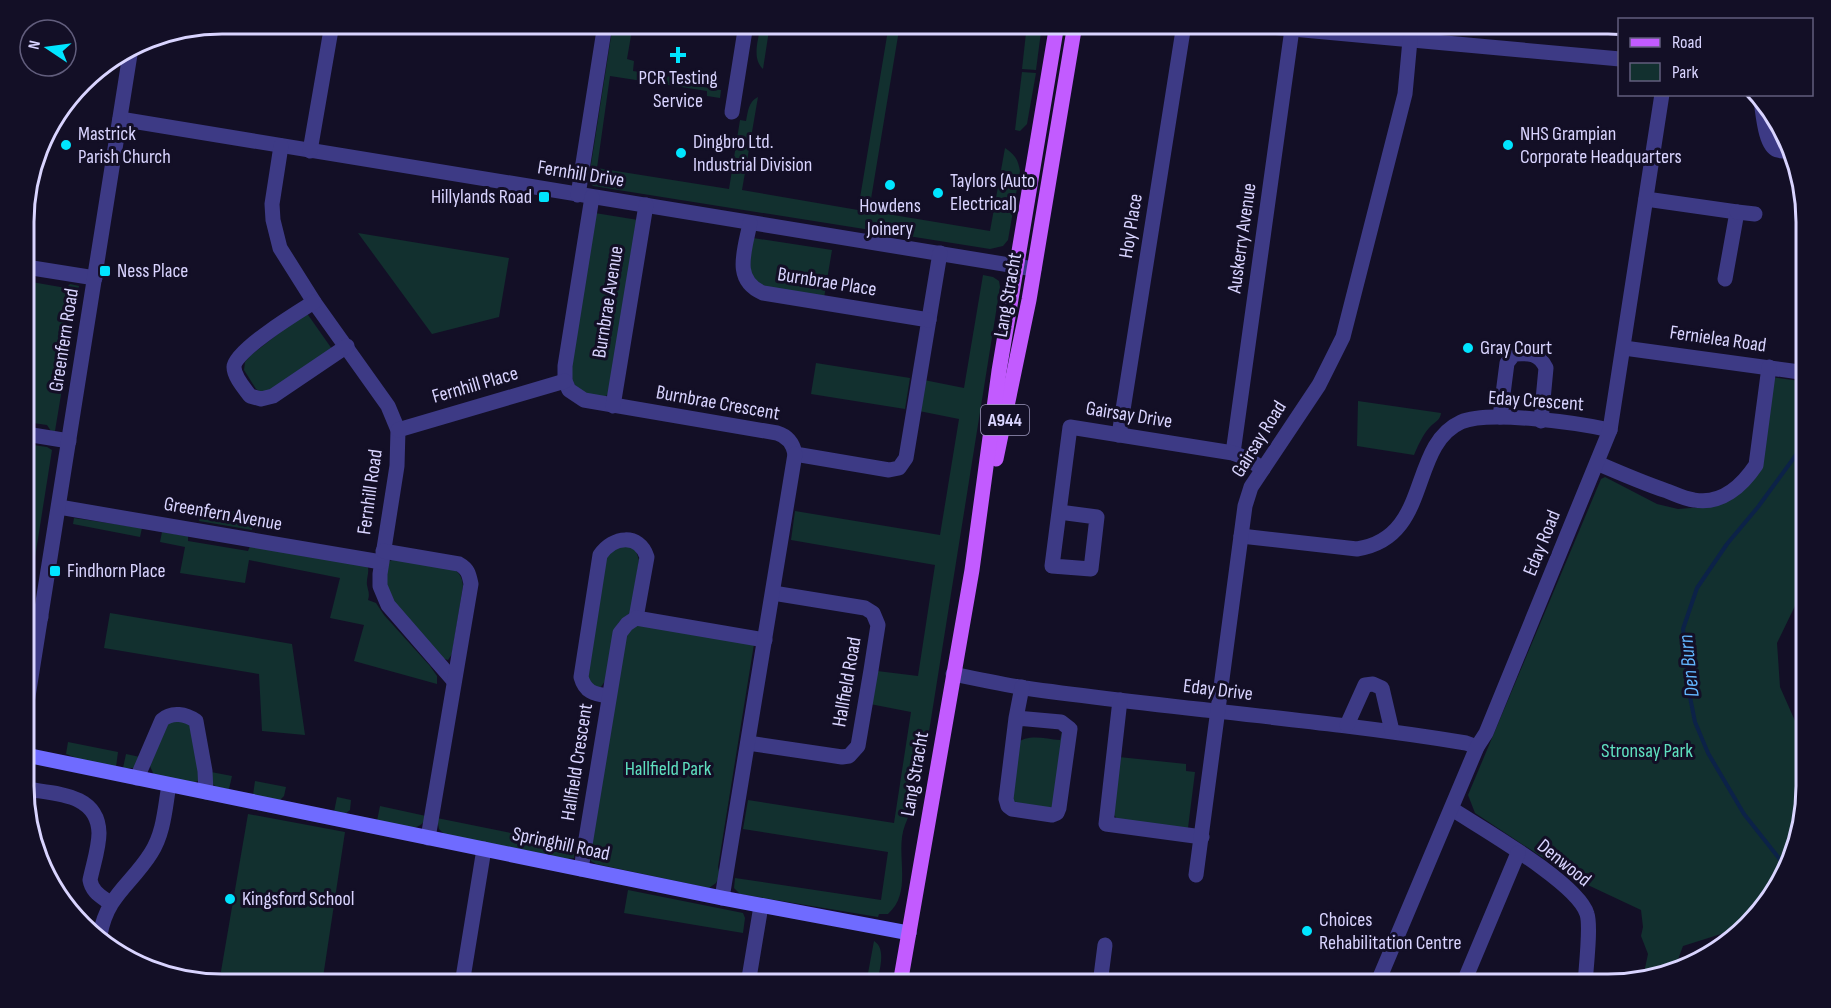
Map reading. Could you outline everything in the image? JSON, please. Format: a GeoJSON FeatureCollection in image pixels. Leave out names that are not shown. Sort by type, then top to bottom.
{"type":"FeatureCollection","features":[{"type":"Feature","properties":{"kind":"main road","name":"Lang Stracht"},"geometry":{"type":"LineString","coordinates":[[972,570],[999,371],[1056,34]]}},
{"type":"Feature","properties":{"kind":"main road","name":"Lang Stracht"},"geometry":{"type":"LineString","coordinates":[[902,974],[972,570],[1016,370],[1073,34]]}},
{"type":"Feature","properties":{"kind":"street"},"geometry":{"type":"LineString","coordinates":[[310,151],[330,34]]}},
{"type":"Feature","properties":{"kind":"street"},"geometry":{"type":"LineString","coordinates":[[565,381],[564,366],[604,34]]}},
{"type":"Feature","properties":{"kind":"street"},"geometry":{"type":"LineString","coordinates":[[732,112],[744,34]]}},
{"type":"Feature","properties":{"kind":"street","name":"Hoy Place"},"geometry":{"type":"LineString","coordinates":[[1119,435],[1182,34]]}},
{"type":"Feature","properties":{"kind":"street","name":"Auskerry Avenue"},"geometry":{"type":"LineString","coordinates":[[1233,453],[1291,34]]}},
{"type":"Feature","properties":{"kind":"street"},"geometry":{"type":"LineString","coordinates":[[1380,34],[1410,40],[1618,60]]}},
{"type":"Feature","properties":{"kind":"street","name":"Gairsay Road"},"geometry":{"type":"LineString","coordinates":[[1196,875],[1245,506],[1251,487],[1319,385],[1343,337],[1405,94],[1410,40]]}},
{"type":"Feature","properties":{"kind":"street","name":"Greenfern Road"},"geometry":{"type":"LineString","coordinates":[[34,612],[59,507],[129,59]]}},
{"type":"Feature","properties":{"kind":"street","name":"Eday Road"},"geometry":{"type":"LineString","coordinates":[[1381,973],[1421,876],[1477,747],[1486,732],[1610,430],[1662,96]]}},
{"type":"Feature","properties":{"kind":"street"},"geometry":{"type":"LineString","coordinates":[[1764,117],[1771,146],[1782,150]]}},
{"type":"Feature","properties":{"kind":"street","name":"Fernhill Drive"},"geometry":{"type":"LineString","coordinates":[[120,119],[1034,269]]}},
{"type":"Feature","properties":{"kind":"street","name":"Fernhill Road"},"geometry":{"type":"LineString","coordinates":[[281,146],[272,204],[275,233],[280,248],[314,302],[387,406],[398,429],[397,466],[382,556],[380,586],[388,605],[454,681]]}},
{"type":"Feature","properties":{"kind":"street"},"geometry":{"type":"LineString","coordinates":[[1646,198],[1755,214]]}},
{"type":"Feature","properties":{"kind":"street","name":"Burnbrae Avenue"},"geometry":{"type":"LineString","coordinates":[[613,406],[646,206]]}},
{"type":"Feature","properties":{"kind":"street"},"geometry":{"type":"LineString","coordinates":[[1725,279],[1737,212]]}},
{"type":"Feature","properties":{"kind":"street","name":"Burnbrae Place"},"geometry":{"type":"LineString","coordinates":[[750,223],[742,268],[745,280],[752,288],[763,293],[929,320]]}},
{"type":"Feature","properties":{"kind":"street"},"geometry":{"type":"LineString","coordinates":[[722,898],[795,454],[889,470],[899,468],[904,463],[940,253]]}},
{"type":"Feature","properties":{"kind":"street"},"geometry":{"type":"LineString","coordinates":[[34,268],[95,278]]}},
{"type":"Feature","properties":{"kind":"street"},"geometry":{"type":"LineString","coordinates":[[314,302],[244,350],[235,361],[234,372],[250,396],[261,399],[273,396],[347,346]]}},
{"type":"Feature","properties":{"kind":"street","name":"Fernielea Road"},"geometry":{"type":"LineString","coordinates":[[1624,348],[1796,371]]}},
{"type":"Feature","properties":{"kind":"street"},"geometry":{"type":"LineString","coordinates":[[1500,417],[1508,363],[1514,354],[1525,353],[1536,355],[1546,368],[1541,421]]}},
{"type":"Feature","properties":{"kind":"street"},"geometry":{"type":"LineString","coordinates":[[1596,463],[1646,484],[1694,500],[1723,497],[1738,488],[1756,465],[1769,367]]}},
{"type":"Feature","properties":{"kind":"street","name":"Burnbrae Crescent"},"geometry":{"type":"LineString","coordinates":[[565,381],[576,396],[584,400],[777,433],[791,442],[795,454]]}},
{"type":"Feature","properties":{"kind":"street","name":"Fernhill Place"},"geometry":{"type":"LineString","coordinates":[[398,429],[565,381]]}},
{"type":"Feature","properties":{"kind":"street","name":"Eday Crescent"},"geometry":{"type":"LineString","coordinates":[[1241,536],[1357,549],[1370,547],[1389,537],[1402,523],[1442,437],[1460,423],[1478,417],[1593,426],[1610,430]]}},
{"type":"Feature","properties":{"kind":"street","name":"Gairsay Drive"},"geometry":{"type":"LineString","coordinates":[[1059,513],[1070,427],[1233,453],[1263,469]]}},
{"type":"Feature","properties":{"kind":"street"},"geometry":{"type":"LineString","coordinates":[[34,435],[69,441]]}},
{"type":"Feature","properties":{"kind":"street","name":"Greenfern Avenue"},"geometry":{"type":"LineString","coordinates":[[59,507],[382,556]]}},
{"type":"Feature","properties":{"kind":"street","name":"Hallfield Crescent"},"geometry":{"type":"LineString","coordinates":[[581,869],[620,633],[636,618],[647,557],[644,548],[638,543],[617,540],[607,545],[600,555],[581,677],[588,691],[608,696]]}},
{"type":"Feature","properties":{"kind":"street","name":"Fernhill Road"},"geometry":{"type":"LineString","coordinates":[[382,556],[459,564],[466,568],[470,575],[471,584],[428,838]]}},
{"type":"Feature","properties":{"kind":"street","name":"Hallfield Road"},"geometry":{"type":"LineString","coordinates":[[748,743],[842,757],[849,756],[858,746],[871,670],[878,625],[873,613],[865,608],[773,593]]}},
{"type":"Feature","properties":{"kind":"street"},"geometry":{"type":"LineString","coordinates":[[636,618],[765,640]]}},
{"type":"Feature","properties":{"kind":"street","name":"Eday Drive"},"geometry":{"type":"LineString","coordinates":[[953,674],[1022,687],[1120,700],[1392,731],[1466,743],[1477,747]]}},
{"type":"Feature","properties":{"kind":"street"},"geometry":{"type":"LineString","coordinates":[[1347,725],[1365,685],[1373,684],[1382,688],[1392,731]]}},
{"type":"Feature","properties":{"kind":"street"},"geometry":{"type":"LineString","coordinates":[[1016,718],[1061,722],[1070,729],[1057,813],[1052,815],[1012,809],[1005,799],[1016,718],[1022,687]]}},
{"type":"Feature","properties":{"kind":"street"},"geometry":{"type":"LineString","coordinates":[[1120,700],[1106,824],[1202,837]]}},
{"type":"Feature","properties":{"kind":"street"},"geometry":{"type":"LineString","coordinates":[[137,778],[162,720],[168,715],[183,716],[196,721],[199,728],[206,792]]}},
{"type":"Feature","properties":{"kind":"street","name":"Springhill Road"},"geometry":{"type":"LineString","coordinates":[[34,757],[761,906],[909,933]]}},
{"type":"Feature","properties":{"kind":"street"},"geometry":{"type":"LineString","coordinates":[[101,929],[110,903],[152,852],[159,836],[169,785]]}},
{"type":"Feature","properties":{"kind":"street"},"geometry":{"type":"LineString","coordinates":[[34,791],[74,798],[85,802],[93,811],[99,834],[90,880],[91,886],[94,892],[110,903]]}},
{"type":"Feature","properties":{"kind":"street","name":"Denwood"},"geometry":{"type":"LineString","coordinates":[[1452,809],[1571,891],[1587,914],[1585,973]]}},
{"type":"Feature","properties":{"kind":"street"},"geometry":{"type":"LineString","coordinates":[[464,974],[484,849]]}},
{"type":"Feature","properties":{"kind":"street"},"geometry":{"type":"LineString","coordinates":[[1468,973],[1518,853]]}},
{"type":"Feature","properties":{"kind":"street"},"geometry":{"type":"LineString","coordinates":[[749,974],[761,906]]}},
{"type":"Feature","properties":{"kind":"street"},"geometry":{"type":"LineString","coordinates":[[1101,973],[1105,945]]}},
{"type":"Feature","properties":{"kind":"green space"},"geometry":{"type":"Polygon","coordinates":[[[611,34],[631,34],[627,59],[634,61],[633,71],[698,81],[697,86],[721,90],[720,98],[707,96],[707,91],[610,76],[597,168],[729,189],[740,120],[746,121],[750,104],[758,97],[742,190],[858,210],[887,34],[898,34],[869,211],[990,231],[1005,148],[1016,158],[1020,171],[1008,240],[1003,246],[990,249],[593,186],[589,182],[611,34]]]}},
{"type":"Feature","properties":{"kind":"green space"},"geometry":{"type":"Polygon","coordinates":[[[759,34],[768,34],[763,69],[757,59],[759,34]]]}},
{"type":"Feature","properties":{"kind":"green space"},"geometry":{"type":"Polygon","coordinates":[[[1026,34],[1041,34],[1036,70],[1022,69],[1026,34]]]}},
{"type":"Feature","properties":{"kind":"green space"},"geometry":{"type":"Polygon","coordinates":[[[1022,72],[1036,73],[1027,124],[1020,131],[1015,130],[1022,72]]]}},
{"type":"Feature","properties":{"kind":"green space"},"geometry":{"type":"Polygon","coordinates":[[[595,213],[638,220],[608,394],[604,398],[580,393],[570,377],[595,213]]]}},
{"type":"Feature","properties":{"kind":"green space"},"geometry":{"type":"Polygon","coordinates":[[[358,233],[509,258],[499,317],[432,334],[358,233]]]}},
{"type":"Feature","properties":{"kind":"green space"},"geometry":{"type":"Polygon","coordinates":[[[753,238],[832,250],[824,298],[764,288],[757,283],[749,266],[753,238]]]}},
{"type":"Feature","properties":{"kind":"green space"},"geometry":{"type":"Polygon","coordinates":[[[983,275],[999,281],[1000,287],[924,763],[902,836],[902,883],[896,905],[888,914],[879,914],[878,917],[740,894],[734,888],[735,878],[881,900],[888,852],[743,829],[748,800],[894,823],[911,712],[870,704],[877,671],[918,676],[935,565],[791,540],[795,511],[940,535],[959,419],[919,411],[924,380],[964,388],[983,275]]]}},
{"type":"Feature","properties":{"kind":"green space"},"geometry":{"type":"Polygon","coordinates":[[[34,282],[66,288],[70,284],[79,286],[55,431],[51,431],[47,425],[34,423],[34,282]]]}},
{"type":"Feature","properties":{"kind":"green space"},"geometry":{"type":"Polygon","coordinates":[[[306,312],[332,349],[271,391],[263,393],[256,389],[244,370],[245,362],[306,312]]]}},
{"type":"Feature","properties":{"kind":"green space"},"geometry":{"type":"Polygon","coordinates":[[[816,363],[910,378],[905,409],[811,394],[816,363]]]}},
{"type":"Feature","properties":{"kind":"green space","name":"Stronsay Park"},"geometry":{"type":"Polygon","coordinates":[[[1770,377],[1796,381],[1796,604],[1777,643],[1780,687],[1796,723],[1796,798],[1790,834],[1771,880],[1758,900],[1733,927],[1726,933],[1683,946],[1678,960],[1645,970],[1648,954],[1641,936],[1643,927],[1641,910],[1575,879],[1475,813],[1468,795],[1601,479],[1605,477],[1657,504],[1678,509],[1716,506],[1745,487],[1770,377]]]}},
{"type":"Feature","properties":{"kind":"green space"},"geometry":{"type":"Polygon","coordinates":[[[1358,401],[1441,413],[1438,420],[1424,434],[1414,455],[1357,446],[1358,401]]]}},
{"type":"Feature","properties":{"kind":"green space"},"geometry":{"type":"Polygon","coordinates":[[[34,445],[52,450],[34,564],[34,445]]]}},
{"type":"Feature","properties":{"kind":"green space"},"geometry":{"type":"Polygon","coordinates":[[[202,506],[255,515],[252,530],[199,521],[202,506]]]}},
{"type":"Feature","properties":{"kind":"green space"},"geometry":{"type":"Polygon","coordinates":[[[74,518],[142,528],[140,537],[73,524],[74,518]]]}},
{"type":"Feature","properties":{"kind":"green space"},"geometry":{"type":"Polygon","coordinates":[[[162,532],[188,536],[188,541],[248,551],[250,546],[366,563],[368,600],[376,603],[430,666],[437,676],[437,684],[354,661],[364,625],[330,618],[340,578],[249,560],[245,583],[180,573],[185,547],[160,542],[162,532]]]}},
{"type":"Feature","properties":{"kind":"green space"},"geometry":{"type":"Polygon","coordinates":[[[629,546],[636,551],[639,560],[631,612],[619,622],[613,634],[606,680],[600,688],[590,686],[585,677],[605,556],[611,549],[629,546]]]}},
{"type":"Feature","properties":{"kind":"green space"},"geometry":{"type":"Polygon","coordinates":[[[394,559],[452,568],[460,576],[463,586],[452,654],[448,660],[442,658],[393,603],[385,580],[388,562],[394,559]]]}},
{"type":"Feature","properties":{"kind":"green space"},"geometry":{"type":"Polygon","coordinates":[[[110,613],[292,644],[305,735],[262,731],[259,674],[104,648],[110,613]]]}},
{"type":"Feature","properties":{"kind":"green space","name":"Hallfield Park"},"geometry":{"type":"Polygon","coordinates":[[[638,624],[754,644],[718,867],[720,875],[716,883],[709,888],[596,864],[591,861],[589,854],[625,634],[638,624]]]}},
{"type":"Feature","properties":{"kind":"green space"},"geometry":{"type":"Polygon","coordinates":[[[174,720],[189,723],[201,776],[198,781],[192,783],[154,775],[149,764],[168,722],[174,720]]]}},
{"type":"Feature","properties":{"kind":"green space"},"geometry":{"type":"Polygon","coordinates":[[[1062,731],[1066,735],[1056,803],[1050,808],[1014,803],[1010,790],[1016,744],[1031,738],[1060,740],[1062,731]]]}},
{"type":"Feature","properties":{"kind":"green space"},"geometry":{"type":"Polygon","coordinates":[[[68,742],[118,752],[116,767],[66,754],[68,742]]]}},
{"type":"Feature","properties":{"kind":"green space"},"geometry":{"type":"Polygon","coordinates":[[[126,754],[140,757],[134,768],[123,768],[126,754]]]}},
{"type":"Feature","properties":{"kind":"green space"},"geometry":{"type":"Polygon","coordinates":[[[1119,757],[1186,764],[1186,771],[1195,772],[1188,828],[1119,821],[1114,815],[1119,757]]]}},
{"type":"Feature","properties":{"kind":"green space"},"geometry":{"type":"Polygon","coordinates":[[[211,772],[232,776],[229,789],[216,787],[212,783],[211,772]]]}},
{"type":"Feature","properties":{"kind":"green space"},"geometry":{"type":"Polygon","coordinates":[[[255,781],[286,787],[284,796],[280,800],[253,795],[255,781]]]}},
{"type":"Feature","properties":{"kind":"green space"},"geometry":{"type":"Polygon","coordinates":[[[337,797],[351,800],[350,810],[345,814],[334,812],[337,797]]]}},
{"type":"Feature","properties":{"kind":"green space"},"geometry":{"type":"Polygon","coordinates":[[[380,806],[426,816],[418,826],[406,828],[377,821],[380,806]]]}},
{"type":"Feature","properties":{"kind":"green space"},"geometry":{"type":"Polygon","coordinates":[[[248,814],[345,832],[324,974],[221,974],[248,814]]]}},
{"type":"Feature","properties":{"kind":"green space"},"geometry":{"type":"Polygon","coordinates":[[[437,818],[575,846],[574,858],[567,859],[444,834],[439,829],[437,818]]]}},
{"type":"Feature","properties":{"kind":"green space"},"geometry":{"type":"Polygon","coordinates":[[[628,890],[743,913],[745,918],[743,933],[624,913],[628,890]]]}},
{"type":"Feature","properties":{"kind":"green space"},"geometry":{"type":"Polygon","coordinates":[[[874,941],[881,955],[879,974],[868,974],[874,941]]]}},
{"type":"Feature","properties":{"kind":"waterway","name":"Den Burn"},"geometry":{"type":"LineString","coordinates":[[1781,860],[1744,814],[1708,753],[1695,722],[1689,692],[1683,629],[1697,588],[1727,544],[1758,507],[1796,455]]}},
{"type":"Feature","properties":{"kind":"place","name":"PCR Testing Service"},"geometry":{"type":"Point","coordinates":[678,55]}},
{"type":"Feature","properties":{"kind":"place","name":"Mastrick Parish Church"},"geometry":{"type":"Point","coordinates":[66,145]}},
{"type":"Feature","properties":{"kind":"place","name":"NHS Grampian Corporate Headquarters"},"geometry":{"type":"Point","coordinates":[1508,145]}},
{"type":"Feature","properties":{"kind":"place","name":"Dingbro Ltd. Industrial Division"},"geometry":{"type":"Point","coordinates":[681,153]}},
{"type":"Feature","properties":{"kind":"place","name":"Howdens Joinery"},"geometry":{"type":"Point","coordinates":[890,185]}},
{"type":"Feature","properties":{"kind":"place","name":"Taylors (Auto Electrical)"},"geometry":{"type":"Point","coordinates":[938,193]}},
{"type":"Feature","properties":{"kind":"place","name":"Hillylands Road"},"geometry":{"type":"Point","coordinates":[544,197]}},
{"type":"Feature","properties":{"kind":"place","name":"Ness Place"},"geometry":{"type":"Point","coordinates":[105,271]}},
{"type":"Feature","properties":{"kind":"place","name":"Gray Court"},"geometry":{"type":"Point","coordinates":[1468,348]}},
{"type":"Feature","properties":{"kind":"place","name":"Findhorn Place"},"geometry":{"type":"Point","coordinates":[55,571]}},
{"type":"Feature","properties":{"kind":"place","name":"Kingsford School"},"geometry":{"type":"Point","coordinates":[230,899]}},
{"type":"Feature","properties":{"kind":"place","name":"Choices Rehabilitation Centre"},"geometry":{"type":"Point","coordinates":[1307,931]}}]}
